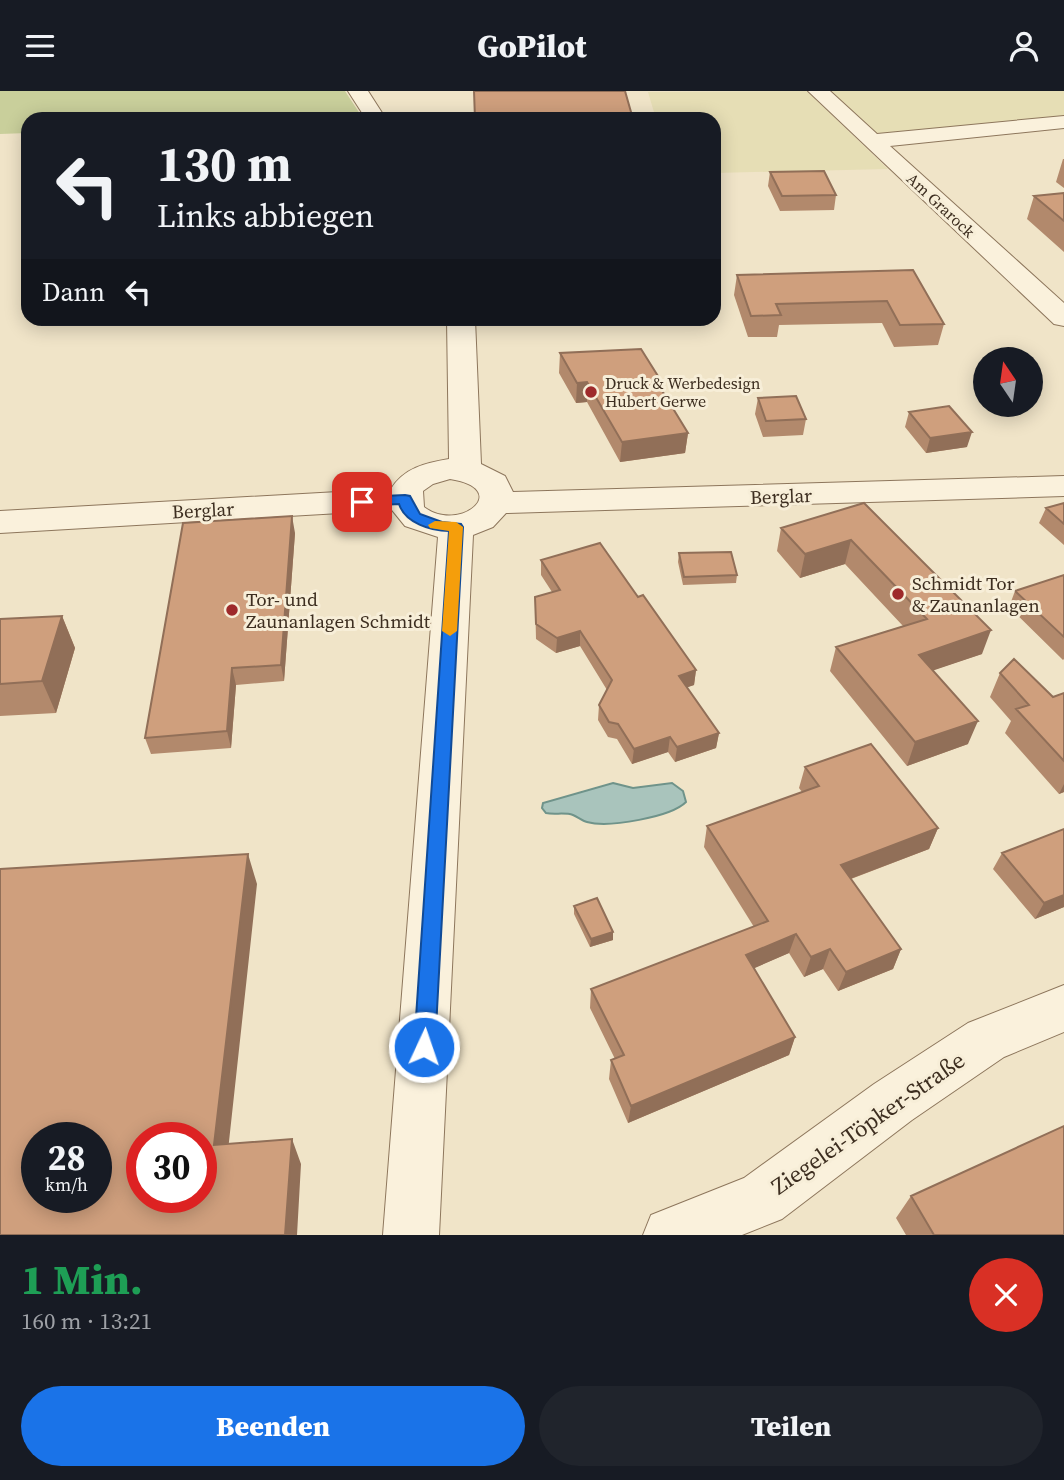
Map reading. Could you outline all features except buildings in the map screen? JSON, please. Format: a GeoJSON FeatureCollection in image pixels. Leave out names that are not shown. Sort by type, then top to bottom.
{"type":"FeatureCollection","features":[{"type":"Feature","properties":{"kind":"street"},"geometry":{"type":"LineString","coordinates":[[358,91],[372,112]]}},
{"type":"Feature","properties":{"kind":"street","name":"Am Grarock"},"geometry":{"type":"LineString","coordinates":[[818,91],[1064,318]]}},
{"type":"Feature","properties":{"kind":"street"},"geometry":{"type":"LineString","coordinates":[[872,141],[1064,122]]}},
{"type":"Feature","properties":{"kind":"street"},"geometry":{"type":"LineString","coordinates":[[461,326],[465,470]]}},
{"type":"Feature","properties":{"kind":"street"},"geometry":{"type":"LineString","coordinates":[[465,470],[477,473],[495,484],[499,492],[498,503],[484,518],[456,527],[441,527],[415,517],[407,509],[407,490],[424,476],[436,471],[465,470]]}},
{"type":"Feature","properties":{"kind":"street","name":"Berglar"},"geometry":{"type":"LineString","coordinates":[[498,503],[1064,486]]}},
{"type":"Feature","properties":{"kind":"street","name":"Berglar"},"geometry":{"type":"LineString","coordinates":[[0,521],[405,499]]}},
{"type":"Feature","properties":{"kind":"street"},"geometry":{"type":"LineString","coordinates":[[411,1235],[456,527]]}},
{"type":"Feature","properties":{"kind":"street","name":"Ziegelei-Töpker-Straße"},"geometry":{"type":"LineString","coordinates":[[671,1235],[762,1199],[893,1102],[986,1040],[1064,1008]]}},
{"type":"Feature","properties":{"kind":"shaded area"},"geometry":{"type":"Polygon","coordinates":[[[807,91],[888,169],[721,173],[721,112],[654,112],[648,92],[807,91]]]}},
{"type":"Feature","properties":{"kind":"shaded area"},"geometry":{"type":"Polygon","coordinates":[[[828,91],[1064,91],[1064,117],[875,136],[828,91]]]}},
{"type":"Feature","properties":{"kind":"green space"},"geometry":{"type":"Polygon","coordinates":[[[0,91],[345,91],[359,112],[21,112],[21,133],[0,134],[0,91]]]}},
{"type":"Feature","properties":{"kind":"water"},"geometry":{"type":"Polygon","coordinates":[[[613,783],[633,788],[672,783],[683,791],[686,802],[654,817],[610,824],[587,822],[570,814],[546,813],[542,808],[543,803],[613,783]]]}},
{"type":"Feature","properties":{"kind":"slow traffic"},"geometry":{"type":"LineString","coordinates":[[435,525],[456,527],[450,631]]}},
{"type":"Feature","properties":{"kind":"place","name":"Druck & Werbedesign Hubert Gerwe"},"geometry":{"type":"Point","coordinates":[591,392]}},
{"type":"Feature","properties":{"kind":"place","name":"Schmidt Tor & Zaunanlagen"},"geometry":{"type":"Point","coordinates":[898,594]}},
{"type":"Feature","properties":{"kind":"place","name":"Tor- und Zaunanlagen Schmidt"},"geometry":{"type":"Point","coordinates":[232,610]}},
{"type":"Feature","properties":{"kind":"route"},"geometry":{"type":"LineString","coordinates":[[362,502],[405,499],[407,509],[415,517],[441,527],[456,527],[424,1047]]}}]}
